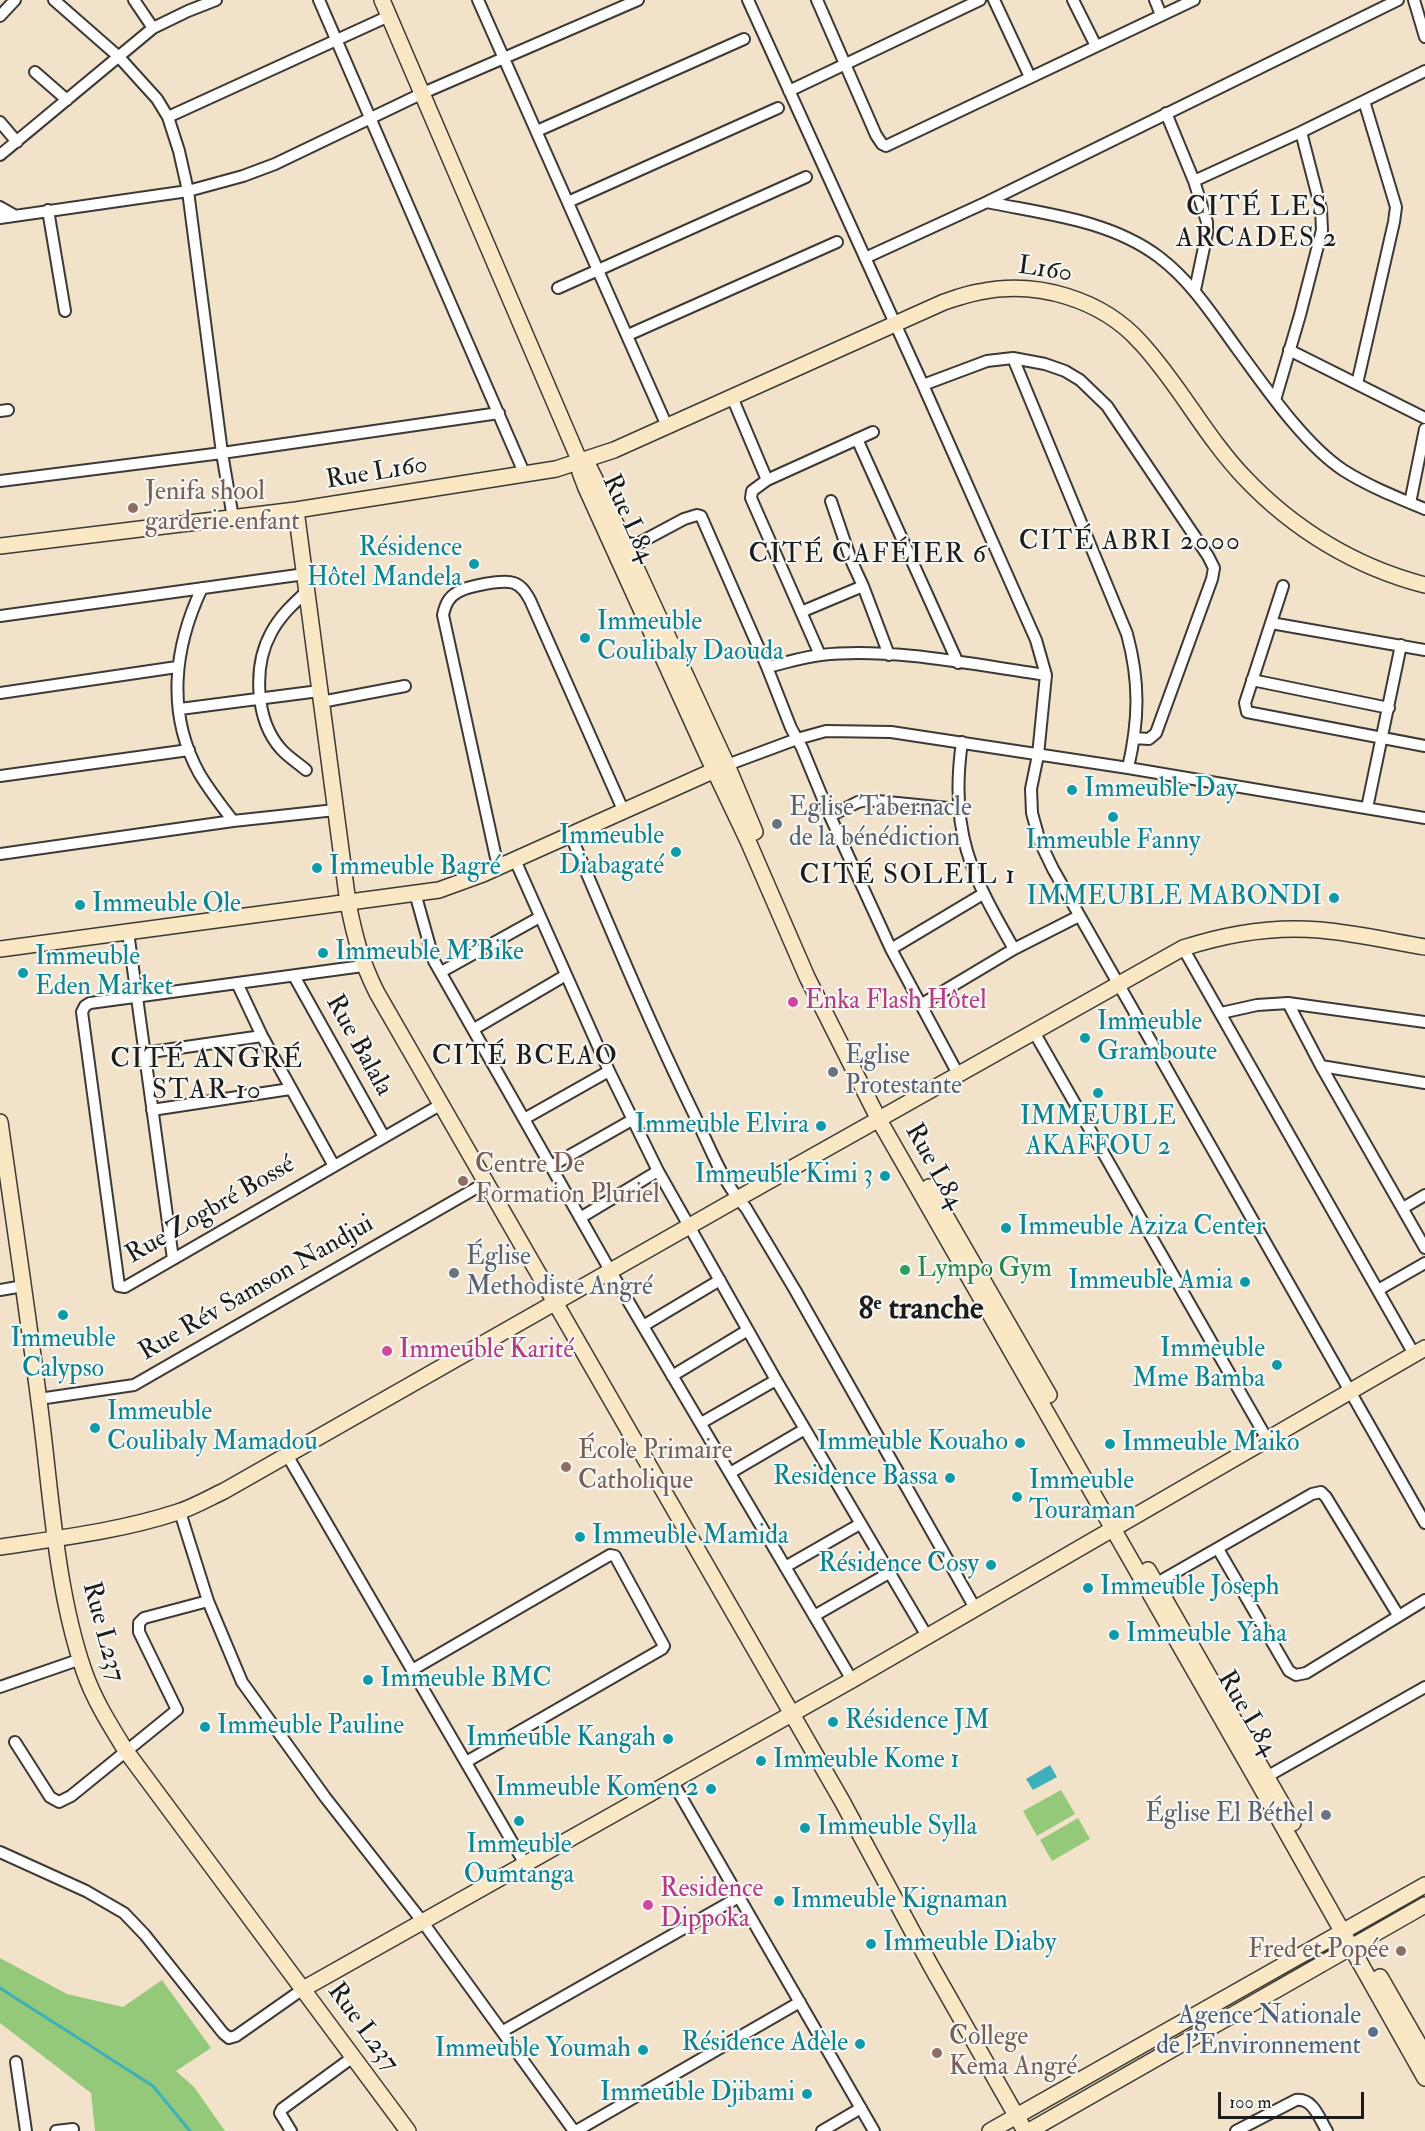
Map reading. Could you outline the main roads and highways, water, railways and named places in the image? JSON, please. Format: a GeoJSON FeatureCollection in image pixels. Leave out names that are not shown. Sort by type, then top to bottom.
{"type":"FeatureCollection","features":[{"type":"Feature","properties":{"kind":"water"},"geometry":{"type":"Polygon","coordinates":[[[1050,1765],[1057,1777],[1033,1790],[1026,1779],[1050,1765]]]}},
{"type":"Feature","properties":{"kind":"waterway"},"geometry":{"type":"LineString","coordinates":[[0,1988],[153,2086],[190,2131]]}},
{"type":"Feature","properties":{"kind":"place","name":"Jenifa shool garderie enfant"},"geometry":{"type":"Point","coordinates":[133,508]}},
{"type":"Feature","properties":{"kind":"place","name":"Résidence Hôtel Mandela"},"geometry":{"type":"Point","coordinates":[474,564]}},
{"type":"Feature","properties":{"kind":"place","name":"Immeuble Coulibaly Daouda"},"geometry":{"type":"Point","coordinates":[585,638]}},
{"type":"Feature","properties":{"kind":"place","name":"Immeuble Day"},"geometry":{"type":"Point","coordinates":[1072,790]}},
{"type":"Feature","properties":{"kind":"place","name":"Immeuble Fanny"},"geometry":{"type":"Point","coordinates":[1113,817]}},
{"type":"Feature","properties":{"kind":"place","name":"Eglise Tabernacle de la bénédiction"},"geometry":{"type":"Point","coordinates":[777,824]}},
{"type":"Feature","properties":{"kind":"place","name":"Immeuble Diabagaté"},"geometry":{"type":"Point","coordinates":[676,852]}},
{"type":"Feature","properties":{"kind":"place","name":"Immeuble Bagré"},"geometry":{"type":"Point","coordinates":[317,868]}},
{"type":"Feature","properties":{"kind":"place","name":"IMMEUBLE MABONDI"},"geometry":{"type":"Point","coordinates":[1334,898]}},
{"type":"Feature","properties":{"kind":"place","name":"Immeuble Ole"},"geometry":{"type":"Point","coordinates":[80,905]}},
{"type":"Feature","properties":{"kind":"place","name":"Immeuble M’Bike"},"geometry":{"type":"Point","coordinates":[323,953]}},
{"type":"Feature","properties":{"kind":"place","name":"Immeuble Eden Market"},"geometry":{"type":"Point","coordinates":[23,973]}},
{"type":"Feature","properties":{"kind":"place","name":"Enka Flash Hôtel"},"geometry":{"type":"Point","coordinates":[793,1002]}},
{"type":"Feature","properties":{"kind":"place","name":"Immeuble Gramboute"},"geometry":{"type":"Point","coordinates":[1085,1038]}},
{"type":"Feature","properties":{"kind":"place","name":"Eglise Protestante"},"geometry":{"type":"Point","coordinates":[833,1072]}},
{"type":"Feature","properties":{"kind":"place","name":"IMMEUBLE AKAFFOU 2"},"geometry":{"type":"Point","coordinates":[1098,1093]}},
{"type":"Feature","properties":{"kind":"place","name":"Immeuble Elvira"},"geometry":{"type":"Point","coordinates":[821,1126]}},
{"type":"Feature","properties":{"kind":"place","name":"Immeuble Kimi 3"},"geometry":{"type":"Point","coordinates":[885,1176]}},
{"type":"Feature","properties":{"kind":"place","name":"Centre De Formation Pluriel"},"geometry":{"type":"Point","coordinates":[463,1181]}},
{"type":"Feature","properties":{"kind":"place","name":"Immeuble Aziza Center"},"geometry":{"type":"Point","coordinates":[1006,1228]}},
{"type":"Feature","properties":{"kind":"place","name":"Lympo Gym"},"geometry":{"type":"Point","coordinates":[905,1270]}},
{"type":"Feature","properties":{"kind":"place","name":"Église Methodiste Angré"},"geometry":{"type":"Point","coordinates":[454,1273]}},
{"type":"Feature","properties":{"kind":"place","name":"Immeuble Amia"},"geometry":{"type":"Point","coordinates":[1245,1282]}},
{"type":"Feature","properties":{"kind":"place","name":"Immeuble Calypso"},"geometry":{"type":"Point","coordinates":[63,1315]}},
{"type":"Feature","properties":{"kind":"place","name":"Immeuble Karité"},"geometry":{"type":"Point","coordinates":[387,1351]}},
{"type":"Feature","properties":{"kind":"place","name":"Immeuble Mme Bamba"},"geometry":{"type":"Point","coordinates":[1277,1365]}},
{"type":"Feature","properties":{"kind":"place","name":"Immeuble Coulibaly Mamadou"},"geometry":{"type":"Point","coordinates":[95,1428]}},
{"type":"Feature","properties":{"kind":"place","name":"Immeuble Kouaho"},"geometry":{"type":"Point","coordinates":[1020,1443]}},
{"type":"Feature","properties":{"kind":"place","name":"Immeuble Maiko"},"geometry":{"type":"Point","coordinates":[1110,1444]}},
{"type":"Feature","properties":{"kind":"place","name":"École Primaire Catholique"},"geometry":{"type":"Point","coordinates":[566,1467]}},
{"type":"Feature","properties":{"kind":"place","name":"Residence Bassa"},"geometry":{"type":"Point","coordinates":[950,1478]}},
{"type":"Feature","properties":{"kind":"place","name":"Immeuble Touraman"},"geometry":{"type":"Point","coordinates":[1017,1497]}},
{"type":"Feature","properties":{"kind":"place","name":"Immeuble Mamida"},"geometry":{"type":"Point","coordinates":[580,1537]}},
{"type":"Feature","properties":{"kind":"place","name":"Résidence Cosy"},"geometry":{"type":"Point","coordinates":[991,1565]}},
{"type":"Feature","properties":{"kind":"place","name":"Immeuble Joseph"},"geometry":{"type":"Point","coordinates":[1088,1588]}},
{"type":"Feature","properties":{"kind":"place","name":"Immeuble Yaha"},"geometry":{"type":"Point","coordinates":[1114,1635]}},
{"type":"Feature","properties":{"kind":"place","name":"Immeuble BMC"},"geometry":{"type":"Point","coordinates":[368,1680]}},
{"type":"Feature","properties":{"kind":"place","name":"Résidence JM"},"geometry":{"type":"Point","coordinates":[833,1722]}},
{"type":"Feature","properties":{"kind":"place","name":"Immeuble Pauline"},"geometry":{"type":"Point","coordinates":[205,1727]}},
{"type":"Feature","properties":{"kind":"place","name":"Immeuble Kangah"},"geometry":{"type":"Point","coordinates":[668,1739]}},
{"type":"Feature","properties":{"kind":"place","name":"Immeuble Kome 1"},"geometry":{"type":"Point","coordinates":[761,1761]}},
{"type":"Feature","properties":{"kind":"place","name":"Immeuble Komen 2"},"geometry":{"type":"Point","coordinates":[711,1789]}},
{"type":"Feature","properties":{"kind":"place","name":"Église El Béthel"},"geometry":{"type":"Point","coordinates":[1326,1815]}},
{"type":"Feature","properties":{"kind":"place","name":"Immeuble Oumtanga"},"geometry":{"type":"Point","coordinates":[519,1821]}},
{"type":"Feature","properties":{"kind":"place","name":"Immeuble Sylla"},"geometry":{"type":"Point","coordinates":[805,1828]}},
{"type":"Feature","properties":{"kind":"place","name":"Immeuble Kignaman"},"geometry":{"type":"Point","coordinates":[779,1901]}},
{"type":"Feature","properties":{"kind":"place","name":"Residence Dippoka"},"geometry":{"type":"Point","coordinates":[648,1905]}},
{"type":"Feature","properties":{"kind":"place","name":"Immeuble Diaby"},"geometry":{"type":"Point","coordinates":[871,1944]}},
{"type":"Feature","properties":{"kind":"place","name":"Fred et Popée"},"geometry":{"type":"Point","coordinates":[1401,1951]}},
{"type":"Feature","properties":{"kind":"place","name":"Agence Nationale de l'Environnement"},"geometry":{"type":"Point","coordinates":[1373,2032]}},
{"type":"Feature","properties":{"kind":"place","name":"Résidence Adèle"},"geometry":{"type":"Point","coordinates":[860,2044]}},
{"type":"Feature","properties":{"kind":"place","name":"Immeuble Youmah"},"geometry":{"type":"Point","coordinates":[643,2050]}},
{"type":"Feature","properties":{"kind":"place","name":"College Kema Angré"},"geometry":{"type":"Point","coordinates":[937,2053]}},
{"type":"Feature","properties":{"kind":"place","name":"Immeuble Djibami"},"geometry":{"type":"Point","coordinates":[807,2094]}},
{"type":"Feature","properties":{"kind":"district","name":"CITÉ LES ARCADES 2"},"geometry":{"type":"Point","coordinates":[1257,224]}},
{"type":"Feature","properties":{"kind":"district","name":"CITÉ ABRI 2000"},"geometry":{"type":"Point","coordinates":[1130,543]}},
{"type":"Feature","properties":{"kind":"district","name":"CITÉ CAFÉIER 6"},"geometry":{"type":"Point","coordinates":[868,556]}},
{"type":"Feature","properties":{"kind":"district","name":"CITÉ SOLEIL 1"},"geometry":{"type":"Point","coordinates":[908,877]}},
{"type":"Feature","properties":{"kind":"district","name":"CITÉ BCEAO"},"geometry":{"type":"Point","coordinates":[525,1058]}},
{"type":"Feature","properties":{"kind":"district","name":"CITÉ ANGRÉ STAR 10"},"geometry":{"type":"Point","coordinates":[207,1076]}},
{"type":"Feature","properties":{"kind":"district","name":"8ᵉ tranche"},"geometry":{"type":"Point","coordinates":[921,1311]}}]}
